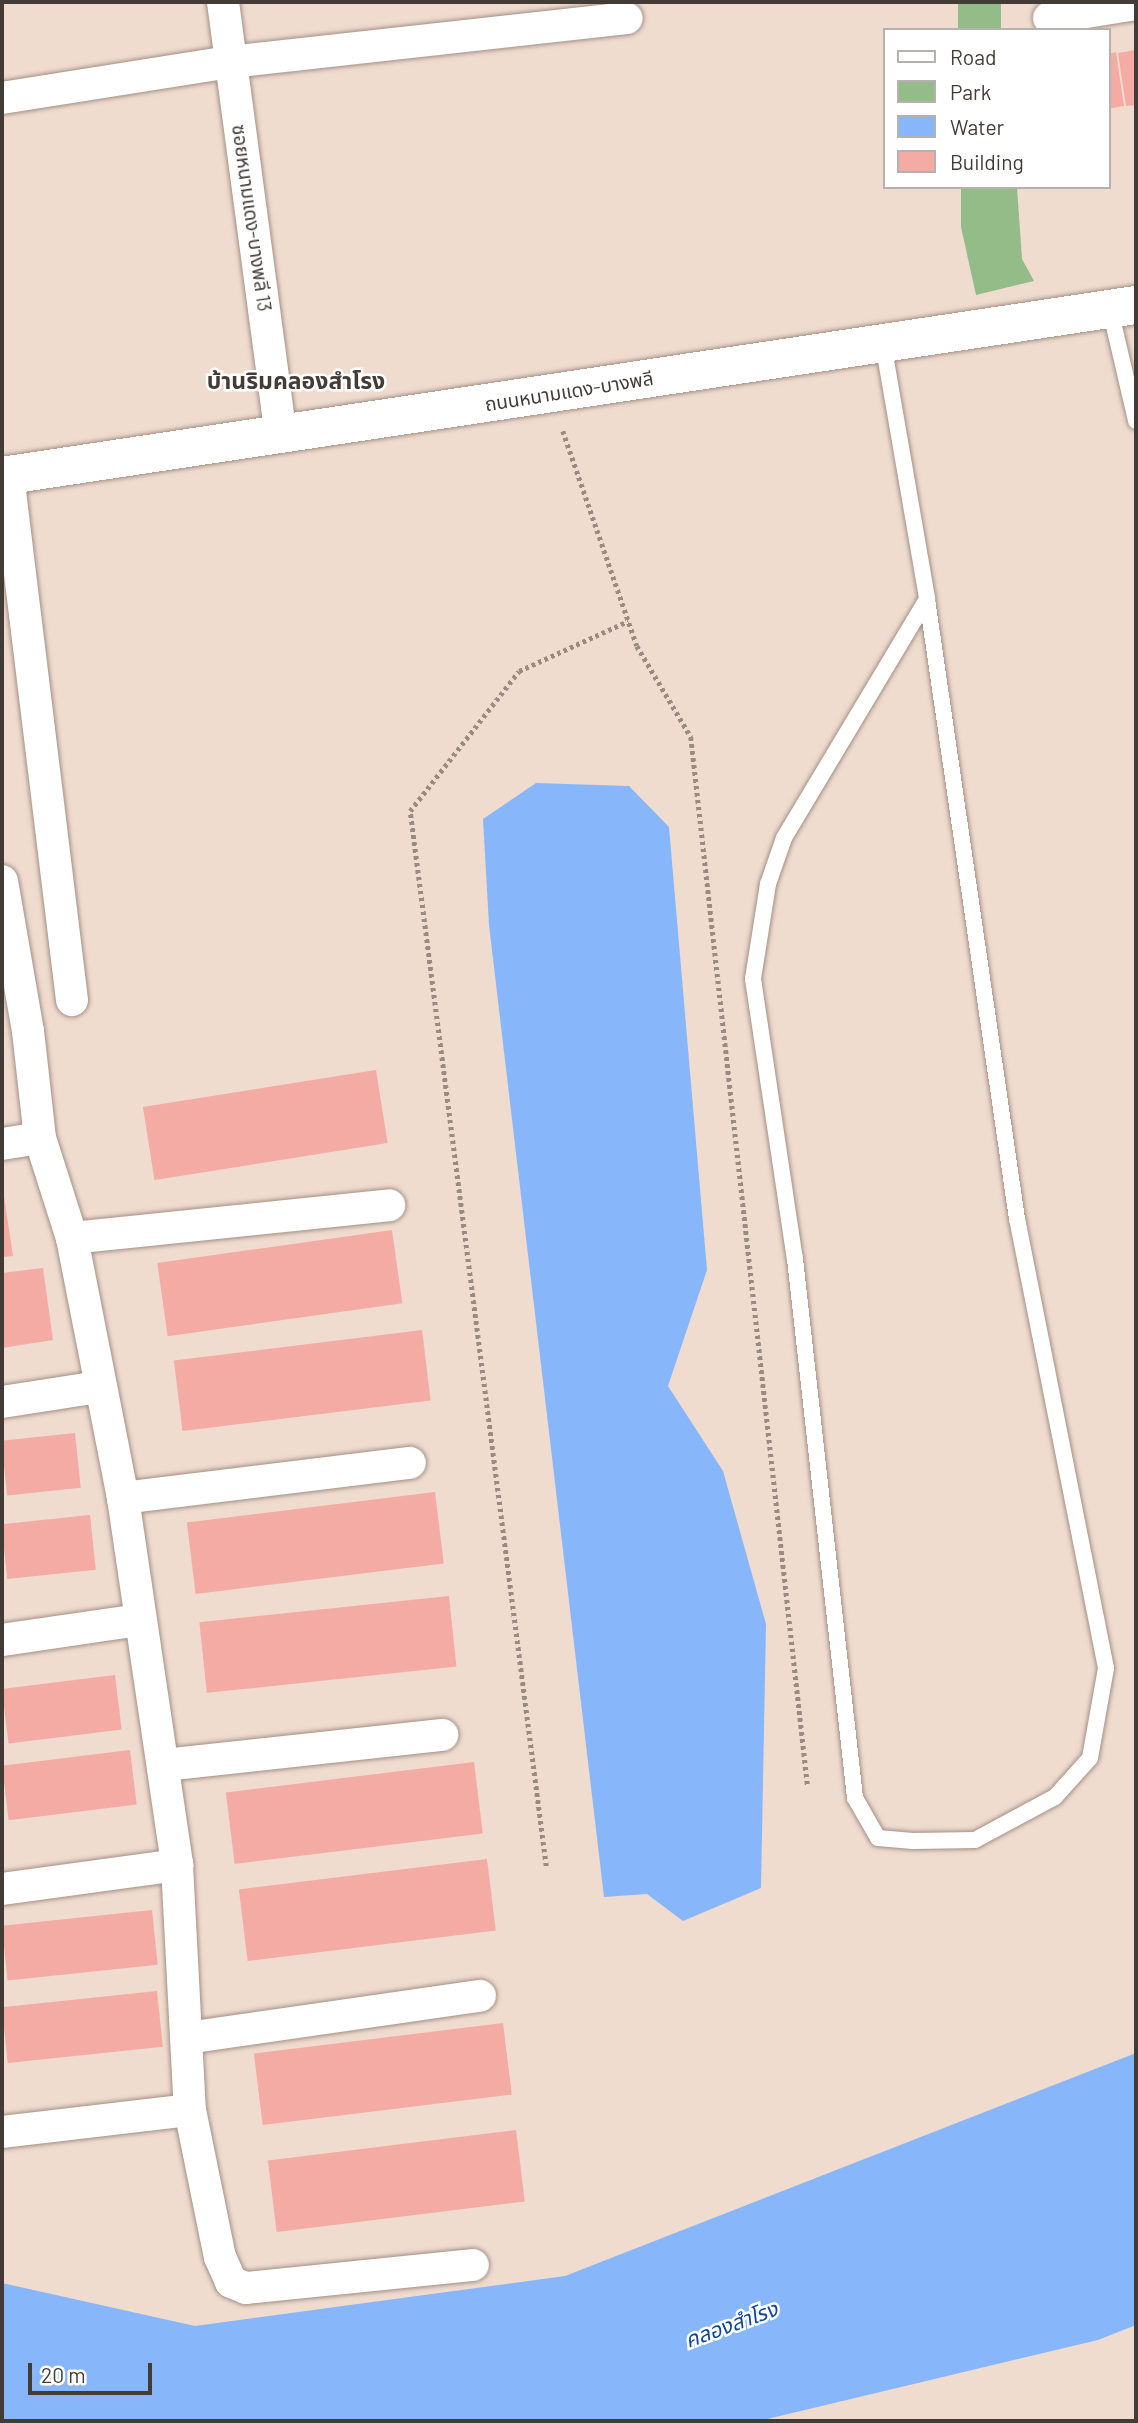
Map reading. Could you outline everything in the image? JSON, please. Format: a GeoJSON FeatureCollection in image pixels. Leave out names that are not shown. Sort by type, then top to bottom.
{"type":"FeatureCollection","features":[{"type":"Feature","properties":{"kind":"main road","name":"ถนนหนามแดง-บางพลี"},"geometry":{"type":"LineString","coordinates":[[5,476],[1123,307]]}},
{"type":"Feature","properties":{"kind":"street","name":"ซอยหนามแดง-บางพลี 13"},"geometry":{"type":"LineString","coordinates":[[223,2],[281,434]]}},
{"type":"Feature","properties":{"kind":"street"},"geometry":{"type":"LineString","coordinates":[[1049,18],[1136,4]]}},
{"type":"Feature","properties":{"kind":"street"},"geometry":{"type":"LineString","coordinates":[[2,98],[230,62],[628,18]]}},
{"type":"Feature","properties":{"kind":"street"},"geometry":{"type":"LineString","coordinates":[[5,476],[72,1000]]}},
{"type":"Feature","properties":{"kind":"street"},"geometry":{"type":"LineString","coordinates":[[2,881],[28,1031],[40,1138],[72,1238],[99,1387],[123,1498],[177,1865],[190,2110],[220,2257],[230,2282],[246,2288],[473,2265]]}},
{"type":"Feature","properties":{"kind":"street"},"geometry":{"type":"LineString","coordinates":[[2,1144],[40,1138]]}},
{"type":"Feature","properties":{"kind":"street"},"geometry":{"type":"LineString","coordinates":[[72,1238],[389,1205]]}},
{"type":"Feature","properties":{"kind":"street"},"geometry":{"type":"LineString","coordinates":[[2,1402],[99,1387]]}},
{"type":"Feature","properties":{"kind":"street"},"geometry":{"type":"LineString","coordinates":[[123,1498],[410,1463]]}},
{"type":"Feature","properties":{"kind":"street"},"geometry":{"type":"LineString","coordinates":[[2,1640],[139,1620]]}},
{"type":"Feature","properties":{"kind":"street"},"geometry":{"type":"LineString","coordinates":[[164,1765],[442,1735]]}},
{"type":"Feature","properties":{"kind":"street"},"geometry":{"type":"LineString","coordinates":[[2,1889],[177,1865]]}},
{"type":"Feature","properties":{"kind":"street"},"geometry":{"type":"LineString","coordinates":[[187,2038],[480,1996]]}},
{"type":"Feature","properties":{"kind":"street"},"geometry":{"type":"LineString","coordinates":[[2,2133],[190,2110]]}},
{"type":"Feature","properties":{"kind":"lane"},"geometry":{"type":"LineString","coordinates":[[1123,307],[1136,421]]}},
{"type":"Feature","properties":{"kind":"lane"},"geometry":{"type":"LineString","coordinates":[[883,343],[927,599],[1017,1219],[1106,1668],[1090,1758],[1055,1797],[975,1840],[913,1841],[878,1838],[855,1798],[794,1259],[753,979],[768,884],[784,838],[927,599]]}},
{"type":"Feature","properties":{"kind":"path"},"geometry":{"type":"LineString","coordinates":[[551,394],[637,646],[691,737],[808,1788]]}},
{"type":"Feature","properties":{"kind":"path"},"geometry":{"type":"LineString","coordinates":[[546,1866],[410,811],[519,671],[628,621]]}},
{"type":"Feature","properties":{"kind":"green space"},"geometry":{"type":"Polygon","coordinates":[[[958,2],[1001,2],[1001,28],[958,28],[958,2]]]}},
{"type":"Feature","properties":{"kind":"green space"},"geometry":{"type":"Polygon","coordinates":[[[961,189],[1017,189],[1022,259],[1034,281],[976,295],[961,227],[961,189]]]}},
{"type":"Feature","properties":{"kind":"water"},"geometry":{"type":"Polygon","coordinates":[[[536,783],[629,786],[669,827],[707,1270],[668,1386],[723,1471],[766,1624],[761,1888],[683,1921],[647,1894],[604,1897],[489,925],[483,819],[536,783]]]}},
{"type":"Feature","properties":{"kind":"water","name":"คลองสำโรง"},"geometry":{"type":"Polygon","coordinates":[[[1136,2053],[1136,2325],[1098,2340],[759,2421],[2,2421],[2,2283],[195,2326],[565,2276],[1136,2053]]]}},
{"type":"Feature","properties":{"kind":"building"},"geometry":{"type":"Polygon","coordinates":[[[1136,50],[1136,105],[1126,106],[1118,53],[1136,50]]]}},
{"type":"Feature","properties":{"kind":"building"},"geometry":{"type":"Polygon","coordinates":[[[1116,52],[1124,106],[1110,109],[1110,54],[1116,52]]]}},
{"type":"Feature","properties":{"kind":"building"},"geometry":{"type":"Polygon","coordinates":[[[376,1070],[388,1143],[154,1180],[143,1107],[376,1070]]]}},
{"type":"Feature","properties":{"kind":"building"},"geometry":{"type":"Polygon","coordinates":[[[2,1183],[13,1256],[2,1257],[2,1183]]]}},
{"type":"Feature","properties":{"kind":"building"},"geometry":{"type":"Polygon","coordinates":[[[392,1230],[402,1303],[168,1336],[157,1263],[392,1230]]]}},
{"type":"Feature","properties":{"kind":"building"},"geometry":{"type":"Polygon","coordinates":[[[43,1268],[53,1340],[2,1348],[2,1273],[43,1268]]]}},
{"type":"Feature","properties":{"kind":"building"},"geometry":{"type":"Polygon","coordinates":[[[422,1330],[431,1400],[183,1431],[174,1360],[422,1330]]]}},
{"type":"Feature","properties":{"kind":"building"},"geometry":{"type":"Polygon","coordinates":[[[75,1433],[81,1488],[7,1495],[2,1441],[75,1433]]]}},
{"type":"Feature","properties":{"kind":"building"},"geometry":{"type":"Polygon","coordinates":[[[435,1492],[444,1563],[196,1594],[187,1522],[435,1492]]]}},
{"type":"Feature","properties":{"kind":"building"},"geometry":{"type":"Polygon","coordinates":[[[90,1515],[96,1570],[7,1579],[2,1524],[90,1515]]]}},
{"type":"Feature","properties":{"kind":"building"},"geometry":{"type":"Polygon","coordinates":[[[449,1596],[456,1667],[207,1693],[199,1622],[449,1596]]]}},
{"type":"Feature","properties":{"kind":"building"},"geometry":{"type":"Polygon","coordinates":[[[115,1675],[122,1730],[9,1743],[2,1689],[115,1675]]]}},
{"type":"Feature","properties":{"kind":"building"},"geometry":{"type":"Polygon","coordinates":[[[130,1750],[137,1805],[9,1820],[2,1766],[130,1750]]]}},
{"type":"Feature","properties":{"kind":"building"},"geometry":{"type":"Polygon","coordinates":[[[474,1762],[483,1833],[235,1864],[226,1792],[474,1762]]]}},
{"type":"Feature","properties":{"kind":"building"},"geometry":{"type":"Polygon","coordinates":[[[487,1859],[496,1930],[248,1961],[239,1889],[487,1859]]]}},
{"type":"Feature","properties":{"kind":"building"},"geometry":{"type":"Polygon","coordinates":[[[152,1910],[158,1965],[8,1980],[2,1926],[152,1910]]]}},
{"type":"Feature","properties":{"kind":"building"},"geometry":{"type":"Polygon","coordinates":[[[157,1991],[163,2047],[8,2063],[2,2007],[157,1991]]]}},
{"type":"Feature","properties":{"kind":"building"},"geometry":{"type":"Polygon","coordinates":[[[503,2023],[512,2094],[263,2125],[254,2054],[503,2023]]]}},
{"type":"Feature","properties":{"kind":"building"},"geometry":{"type":"Polygon","coordinates":[[[516,2130],[525,2201],[277,2232],[268,2160],[516,2130]]]}},
{"type":"Feature","properties":{"kind":"district","name":"บ้านริมคลองสำโรง"},"geometry":{"type":"Point","coordinates":[296,380]}}]}
